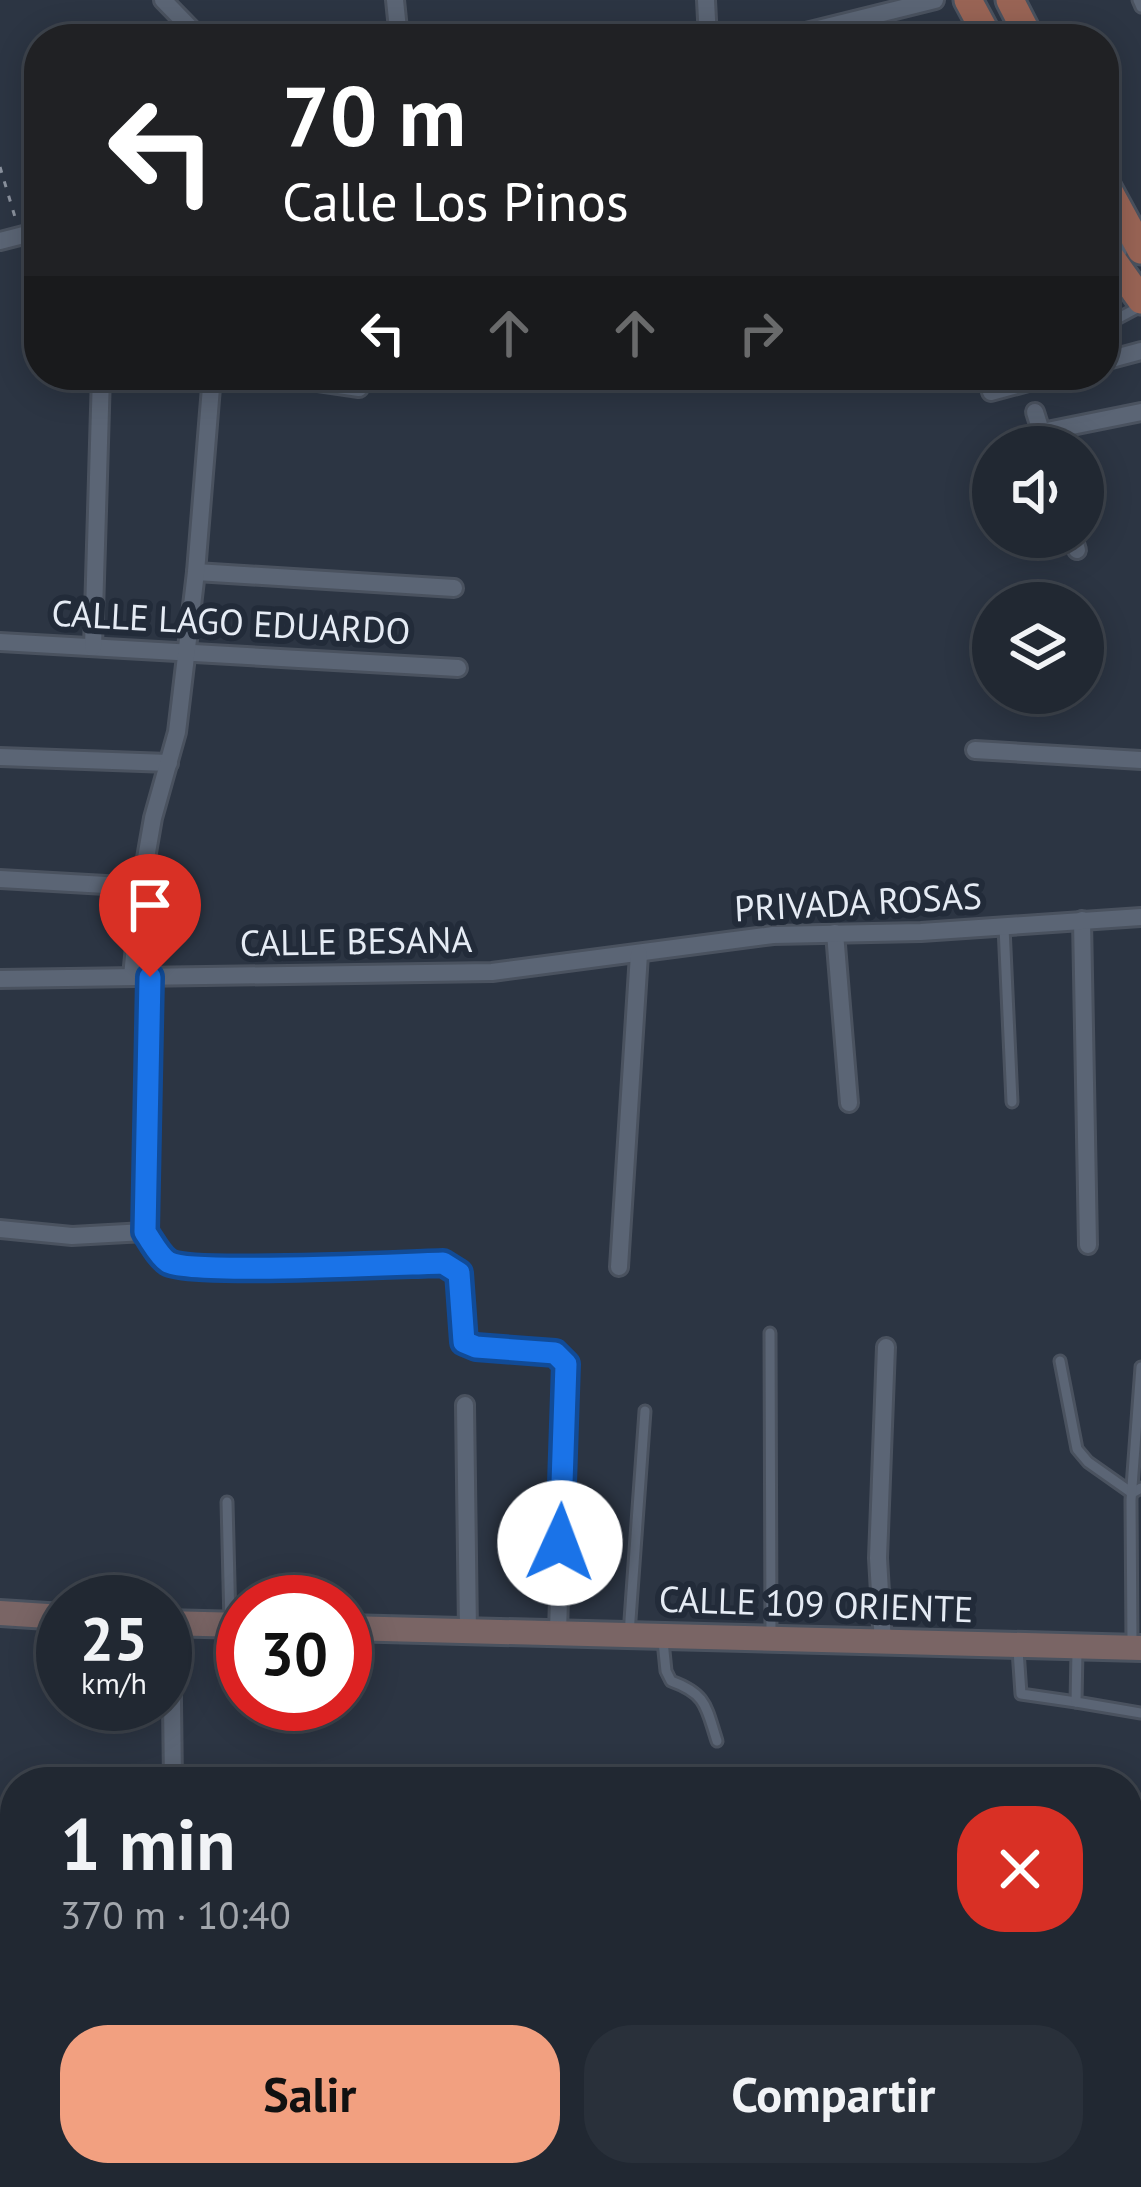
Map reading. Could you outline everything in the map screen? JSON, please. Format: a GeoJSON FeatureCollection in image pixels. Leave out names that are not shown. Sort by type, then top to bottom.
{"type":"FeatureCollection","features":[{"type":"Feature","properties":{"kind":"main road"},"geometry":{"type":"LineString","coordinates":[[1119,210],[1141,250]]}},
{"type":"Feature","properties":{"kind":"main road"},"geometry":{"type":"LineString","coordinates":[[1122,269],[1141,303]]}},
{"type":"Feature","properties":{"kind":"street"},"geometry":{"type":"LineString","coordinates":[[163,0],[186,24]]}},
{"type":"Feature","properties":{"kind":"street"},"geometry":{"type":"LineString","coordinates":[[838,24],[935,0]]}},
{"type":"Feature","properties":{"kind":"street"},"geometry":{"type":"LineString","coordinates":[[93,647],[101,390]]}},
{"type":"Feature","properties":{"kind":"street"},"geometry":{"type":"LineString","coordinates":[[211,390],[186,654],[169,763],[141,887],[145,1232],[159,1252],[177,1265],[443,1263],[459,1273],[461,1336],[469,1346],[561,1357],[566,1364],[558,1632]]}},
{"type":"Feature","properties":{"kind":"street"},"geometry":{"type":"LineString","coordinates":[[991,392],[998,390]]}},
{"type":"Feature","properties":{"kind":"street"},"geometry":{"type":"LineString","coordinates":[[1035,412],[1040,426]]}},
{"type":"Feature","properties":{"kind":"street"},"geometry":{"type":"LineString","coordinates":[[1092,426],[1141,412]]}},
{"type":"Feature","properties":{"kind":"street"},"geometry":{"type":"LineString","coordinates":[[196,572],[454,588]]}},
{"type":"Feature","properties":{"kind":"street","name":"CALLE LAGO EDUARDO"},"geometry":{"type":"LineString","coordinates":[[0,642],[458,668]]}},
{"type":"Feature","properties":{"kind":"street"},"geometry":{"type":"LineString","coordinates":[[975,750],[1141,760]]}},
{"type":"Feature","properties":{"kind":"street"},"geometry":{"type":"LineString","coordinates":[[0,757],[169,763]]}},
{"type":"Feature","properties":{"kind":"street"},"geometry":{"type":"LineString","coordinates":[[0,879],[141,887]]}},
{"type":"Feature","properties":{"kind":"street","name":"PRIVADA ROSAS"},"geometry":{"type":"LineString","coordinates":[[639,954],[772,935],[1004,927],[1141,916]]}},
{"type":"Feature","properties":{"kind":"street"},"geometry":{"type":"LineString","coordinates":[[1082,920],[1088,1245]]}},
{"type":"Feature","properties":{"kind":"street"},"geometry":{"type":"LineString","coordinates":[[835,933],[849,1103]]}},
{"type":"Feature","properties":{"kind":"street"},"geometry":{"type":"LineString","coordinates":[[620,1268],[639,954]]}},
{"type":"Feature","properties":{"kind":"street","name":"CALLE BESANA"},"geometry":{"type":"LineString","coordinates":[[0,979],[492,972],[639,954]]}},
{"type":"Feature","properties":{"kind":"street"},"geometry":{"type":"LineString","coordinates":[[0,1229],[72,1236],[145,1232]]}},
{"type":"Feature","properties":{"kind":"street"},"geometry":{"type":"LineString","coordinates":[[883,1644],[878,1558],[886,1347]]}},
{"type":"Feature","properties":{"kind":"street"},"geometry":{"type":"LineString","coordinates":[[465,1406],[468,1630]]}},
{"type":"Feature","properties":{"kind":"street"},"geometry":{"type":"LineString","coordinates":[[0,1613],[36,1615]]}},
{"type":"Feature","properties":{"kind":"street","name":"CALLE 109 ORIENTE"},"geometry":{"type":"LineString","coordinates":[[372,1628],[1137,1648]]}},
{"type":"Feature","properties":{"kind":"street"},"geometry":{"type":"LineString","coordinates":[[170,1731],[172,1767]]}},
{"type":"Feature","properties":{"kind":"lane"},"geometry":{"type":"LineString","coordinates":[[1004,927],[1012,1102]]}},
{"type":"Feature","properties":{"kind":"lane"},"geometry":{"type":"LineString","coordinates":[[770,1333],[772,1640]]}},
{"type":"Feature","properties":{"kind":"lane"},"geometry":{"type":"LineString","coordinates":[[1060,1361],[1077,1449],[1088,1462],[1136,1491]]}},
{"type":"Feature","properties":{"kind":"lane"},"geometry":{"type":"LineString","coordinates":[[1137,1648],[1141,1367]]}},
{"type":"Feature","properties":{"kind":"lane"},"geometry":{"type":"LineString","coordinates":[[629,1634],[645,1412]]}},
{"type":"Feature","properties":{"kind":"lane"},"geometry":{"type":"LineString","coordinates":[[227,1502],[233,1575]]}},
{"type":"Feature","properties":{"kind":"lane"},"geometry":{"type":"LineString","coordinates":[[663,1635],[666,1671],[671,1681],[703,1699],[716,1741]]}},
{"type":"Feature","properties":{"kind":"lane"},"geometry":{"type":"LineString","coordinates":[[1018,1645],[1021,1694],[1141,1714]]}},
{"type":"Feature","properties":{"kind":"lane"},"geometry":{"type":"LineString","coordinates":[[1076,1645],[1076,1702]]}},
{"type":"Feature","properties":{"kind":"path"},"geometry":{"type":"LineString","coordinates":[[0,166],[24,220]]}},
{"type":"Feature","properties":{"kind":"route"},"geometry":{"type":"LineString","coordinates":[[150,977],[145,1232],[159,1252],[177,1265],[222,1268],[453,1266],[459,1273],[464,1342],[555,1353],[566,1364],[560,1543]]}}]}
